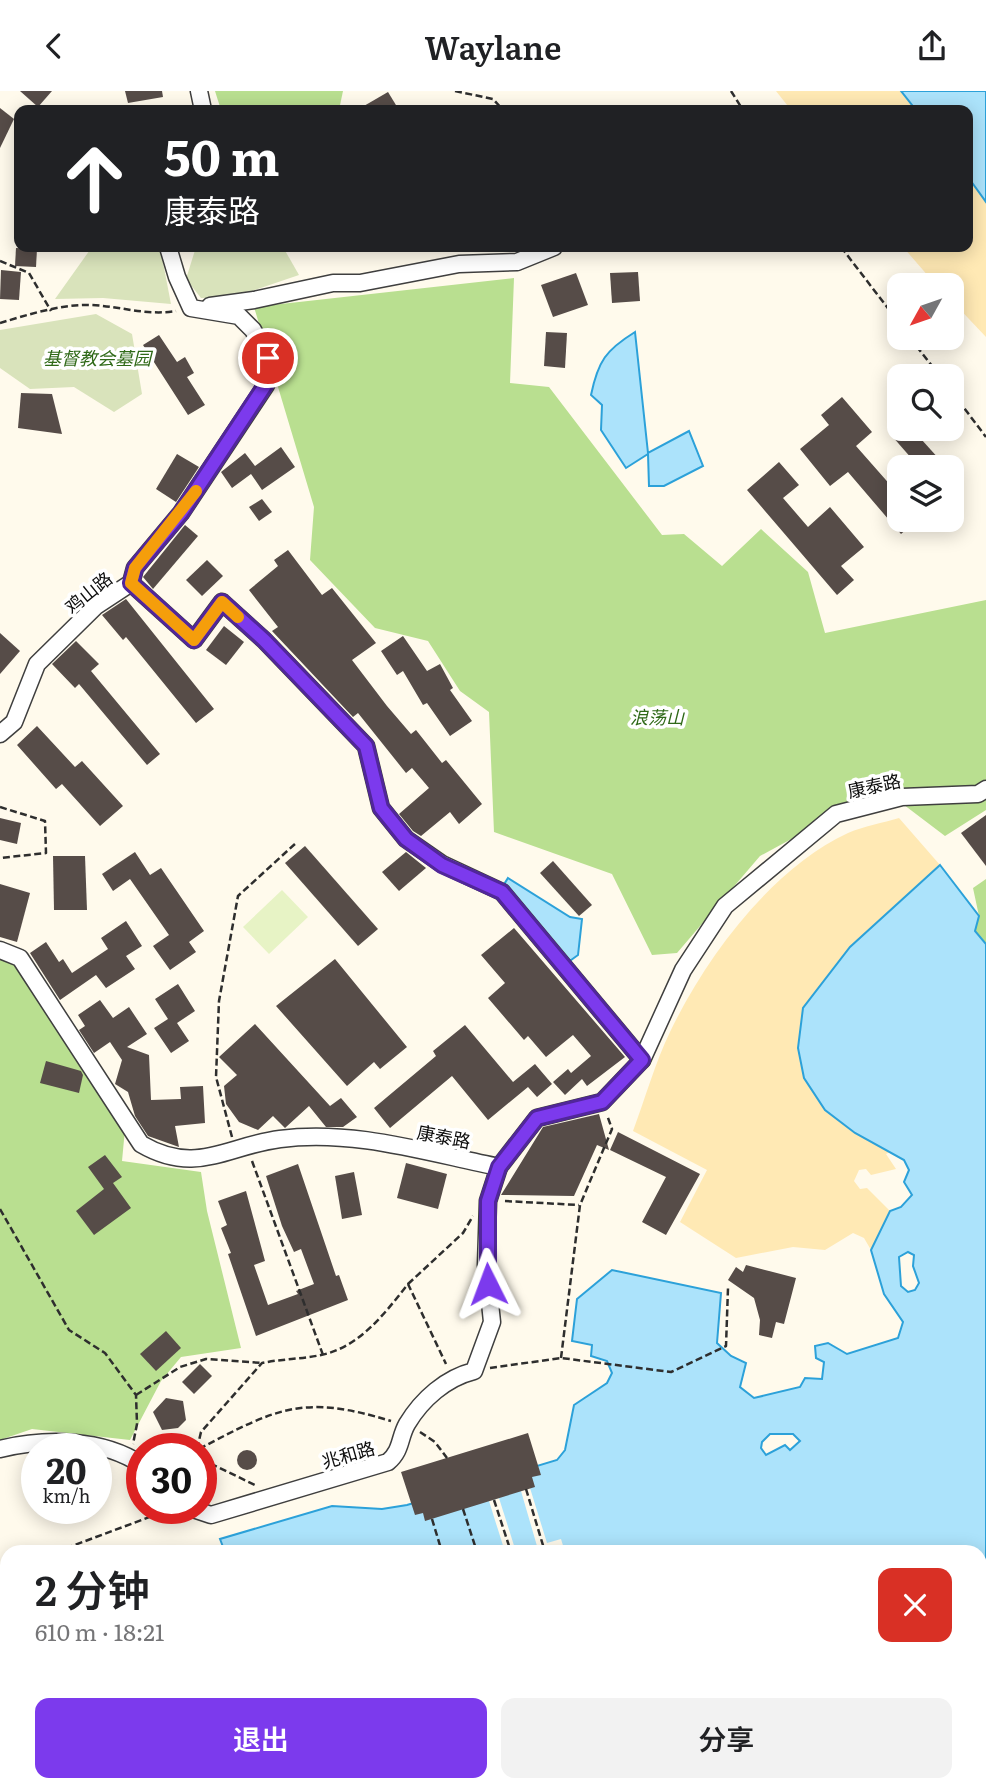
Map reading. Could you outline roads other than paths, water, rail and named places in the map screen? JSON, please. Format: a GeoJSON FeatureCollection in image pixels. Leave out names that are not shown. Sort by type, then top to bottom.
{"type":"FeatureCollection","features":[{"type":"Feature","properties":{"kind":"street"},"geometry":{"type":"LineString","coordinates":[[170,252],[177,277],[191,308],[254,300],[333,283],[360,283],[459,264],[517,262],[542,252]]}},
{"type":"Feature","properties":{"kind":"street","name":"鸡山路"},"geometry":{"type":"LineString","coordinates":[[0,734],[14,722],[37,664],[96,606],[131,583],[135,568],[181,513],[266,384],[268,358],[253,330],[239,316],[191,308]]}},
{"type":"Feature","properties":{"kind":"street"},"geometry":{"type":"LineString","coordinates":[[131,583],[194,640],[222,602],[264,640],[366,746],[381,808],[406,839],[442,865],[502,892],[642,1060]]}},
{"type":"Feature","properties":{"kind":"street","name":"康泰路"},"geometry":{"type":"LineString","coordinates":[[0,950],[19,958],[141,1144],[156,1153],[192,1161],[280,1139],[345,1136],[499,1167],[537,1118],[602,1102],[642,1060],[684,970],[725,907],[806,837],[836,814],[902,797],[978,794],[986,789]]}},
{"type":"Feature","properties":{"kind":"street","name":"兆和路"},"geometry":{"type":"LineString","coordinates":[[217,1513],[388,1462],[402,1444],[406,1426],[429,1397],[452,1377],[474,1371],[492,1322],[481,1206],[499,1167]]}},
{"type":"Feature","properties":{"kind":"street"},"geometry":{"type":"LineString","coordinates":[[0,1449],[28,1442],[78,1443],[126,1458]]}},
{"type":"Feature","properties":{"kind":"water"},"geometry":{"type":"Polygon","coordinates":[[[901,91],[986,91],[986,202],[973,184],[973,105],[912,105],[901,91]]]}},
{"type":"Feature","properties":{"kind":"water"},"geometry":{"type":"Polygon","coordinates":[[[635,332],[648,453],[689,431],[703,466],[664,486],[649,486],[648,454],[626,468],[601,430],[602,405],[591,395],[605,357],[635,332]]]}},
{"type":"Feature","properties":{"kind":"water"},"geometry":{"type":"Polygon","coordinates":[[[940,865],[979,916],[975,931],[986,944],[986,1545],[222,1545],[220,1539],[332,1506],[382,1509],[407,1505],[557,1460],[565,1450],[574,1405],[607,1383],[612,1373],[607,1361],[591,1356],[592,1345],[572,1341],[577,1299],[612,1270],[721,1293],[717,1343],[731,1356],[746,1363],[740,1387],[754,1398],[800,1387],[805,1378],[822,1379],[824,1362],[816,1358],[815,1346],[828,1343],[847,1354],[898,1338],[903,1322],[884,1294],[871,1250],[890,1211],[901,1207],[912,1195],[904,1182],[909,1170],[904,1160],[855,1133],[825,1110],[804,1078],[798,1048],[803,1008],[850,947],[940,865]],[[908,1252],[899,1257],[901,1286],[908,1292],[915,1290],[919,1283],[913,1266],[914,1255],[908,1252]],[[770,1434],[762,1442],[761,1448],[766,1455],[785,1445],[790,1450],[800,1441],[793,1434],[770,1434]]]}},
{"type":"Feature","properties":{"kind":"water"},"geometry":{"type":"Polygon","coordinates":[[[508,878],[570,917],[582,919],[578,955],[567,963],[503,886],[508,878]]]}},
{"type":"Feature","properties":{"kind":"park label","name":"基督教会墓园"},"geometry":{"type":"Point","coordinates":[97,357]}},
{"type":"Feature","properties":{"kind":"park label","name":"浪荡山"},"geometry":{"type":"Point","coordinates":[657,716]}}]}
